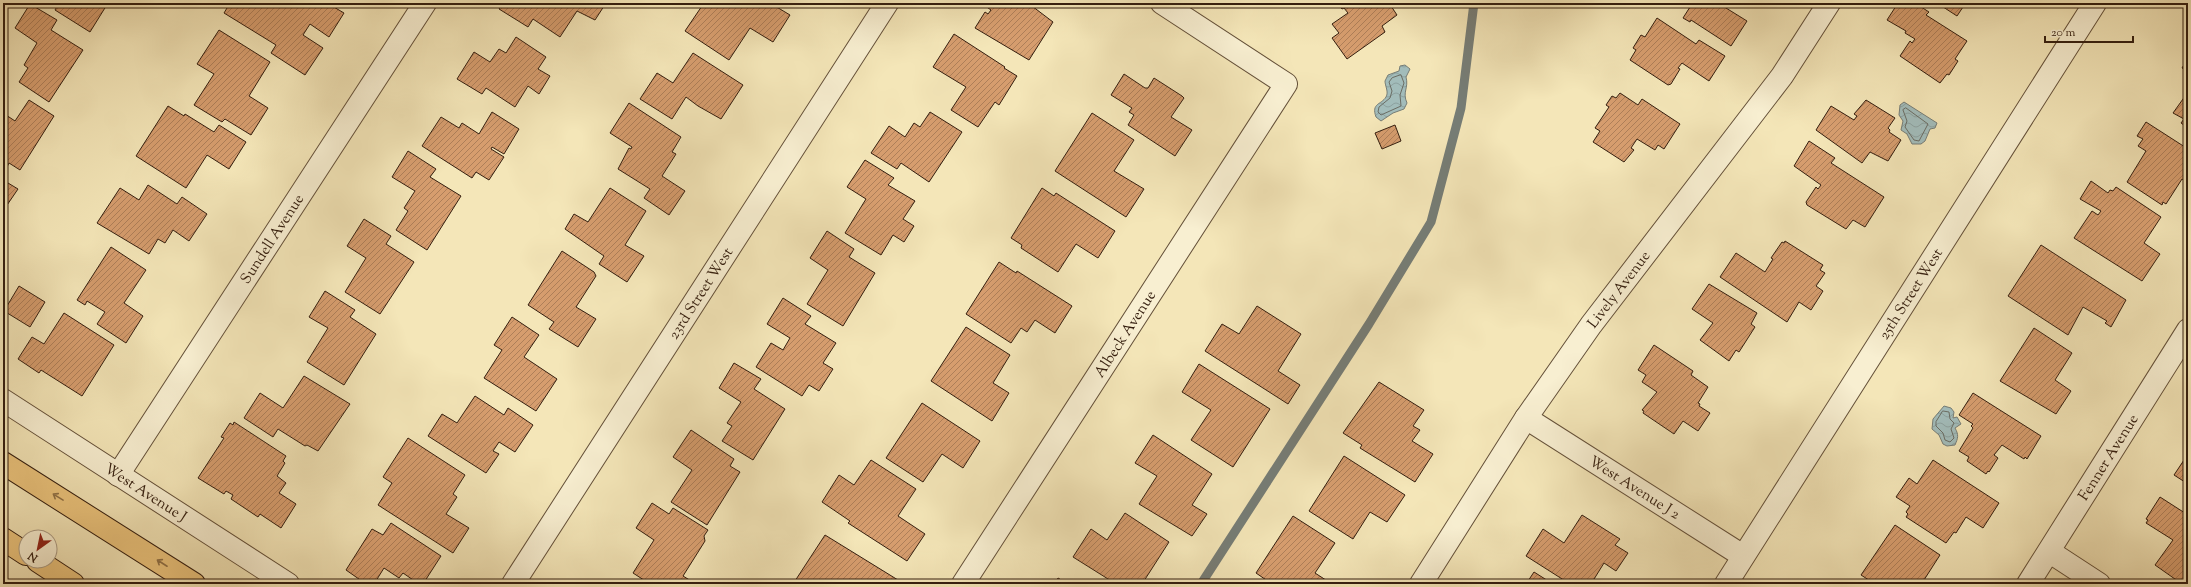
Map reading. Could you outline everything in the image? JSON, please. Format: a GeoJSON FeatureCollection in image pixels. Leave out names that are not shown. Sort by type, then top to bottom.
{"type":"FeatureCollection","features":[{"type":"Feature","properties":{"kind":"main road"},"geometry":{"type":"LineString","coordinates":[[3,463],[194,584]]}},
{"type":"Feature","properties":{"kind":"main road"},"geometry":{"type":"LineString","coordinates":[[3,539],[18,549]]}},
{"type":"Feature","properties":{"kind":"main road"},"geometry":{"type":"LineString","coordinates":[[50,569],[73,584]]}},
{"type":"Feature","properties":{"kind":"street","name":"Sundell Avenue"},"geometry":{"type":"LineString","coordinates":[[118,475],[425,3]]}},
{"type":"Feature","properties":{"kind":"street","name":"23rd Street West"},"geometry":{"type":"LineString","coordinates":[[513,584],[888,3]]}},
{"type":"Feature","properties":{"kind":"street","name":"Albeck Avenue"},"geometry":{"type":"LineString","coordinates":[[963,584],[1286,84],[1162,3]]}},
{"type":"Feature","properties":{"kind":"street","name":"Lively Avenue"},"geometry":{"type":"LineString","coordinates":[[1421,584],[1526,418],[1591,325],[1782,76],[1829,3]]}},
{"type":"Feature","properties":{"kind":"street","name":"25th Street West"},"geometry":{"type":"LineString","coordinates":[[1726,584],[2094,3]]}},
{"type":"Feature","properties":{"kind":"street","name":"Fenner Avenue"},"geometry":{"type":"LineString","coordinates":[[2028,584],[2050,552],[2188,330]]}},
{"type":"Feature","properties":{"kind":"street","name":"West Avenue J"},"geometry":{"type":"LineString","coordinates":[[3,400],[288,584]]}},
{"type":"Feature","properties":{"kind":"street","name":"West Avenue J 2"},"geometry":{"type":"LineString","coordinates":[[1526,418],[1743,556]]}},
{"type":"Feature","properties":{"kind":"street"},"geometry":{"type":"LineString","coordinates":[[2050,552],[2099,584]]}},
{"type":"Feature","properties":{"kind":"water"},"geometry":{"type":"Polygon","coordinates":[[[1405,65],[1410,69],[1406,77],[1407,84],[1405,96],[1407,103],[1404,109],[1393,113],[1381,121],[1376,117],[1375,109],[1387,95],[1385,81],[1388,75],[1399,71],[1400,66],[1405,65]]]}},
{"type":"Feature","properties":{"kind":"water"},"geometry":{"type":"Polygon","coordinates":[[[1904,102],[1937,123],[1935,128],[1930,129],[1925,141],[1921,144],[1912,144],[1907,134],[1901,130],[1903,121],[1899,115],[1900,105],[1904,102]]]}},
{"type":"Feature","properties":{"kind":"water"},"geometry":{"type":"Polygon","coordinates":[[[1944,406],[1951,408],[1954,412],[1953,418],[1957,417],[1961,424],[1955,428],[1958,436],[1955,445],[1947,446],[1943,444],[1939,435],[1932,429],[1933,419],[1944,406]]]}},
{"type":"Feature","properties":{"kind":"building"},"geometry":{"type":"Polygon","coordinates":[[[59,3],[108,3],[90,32],[55,10],[59,3]]]}},
{"type":"Feature","properties":{"kind":"building"},"geometry":{"type":"Polygon","coordinates":[[[230,3],[327,3],[344,13],[329,37],[310,24],[303,35],[323,48],[305,75],[271,53],[276,45],[224,13],[230,3]]]}},
{"type":"Feature","properties":{"kind":"building"},"geometry":{"type":"Polygon","coordinates":[[[503,3],[606,3],[595,20],[577,11],[560,37],[533,19],[528,27],[499,9],[503,3]]]}},
{"type":"Feature","properties":{"kind":"building"},"geometry":{"type":"Polygon","coordinates":[[[704,3],[770,3],[790,15],[773,42],[750,28],[729,60],[685,31],[704,3]]]}},
{"type":"Feature","properties":{"kind":"building"},"geometry":{"type":"Polygon","coordinates":[[[981,3],[1028,3],[1053,22],[1029,60],[975,28],[985,12],[988,14],[991,10],[981,3]]]}},
{"type":"Feature","properties":{"kind":"building"},"geometry":{"type":"Polygon","coordinates":[[[1337,3],[1389,3],[1397,15],[1382,26],[1385,32],[1347,59],[1332,38],[1339,33],[1332,24],[1348,13],[1337,3]]]}},
{"type":"Feature","properties":{"kind":"building"},"geometry":{"type":"Polygon","coordinates":[[[1685,3],[1730,3],[1726,8],[1747,21],[1731,46],[1691,20],[1690,22],[1683,18],[1690,7],[1685,3]]]}},
{"type":"Feature","properties":{"kind":"building"},"geometry":{"type":"Polygon","coordinates":[[[1898,3],[1915,3],[1929,12],[1926,15],[1967,41],[1955,59],[1958,61],[1949,75],[1947,74],[1940,83],[1900,56],[1910,41],[1912,43],[1915,39],[1905,33],[1906,31],[1887,20],[1898,3]]]}},
{"type":"Feature","properties":{"kind":"building"},"geometry":{"type":"Polygon","coordinates":[[[1937,3],[1972,3],[1969,7],[1965,4],[1957,16],[1937,3]]]}},
{"type":"Feature","properties":{"kind":"building"},"geometry":{"type":"Polygon","coordinates":[[[30,4],[57,20],[51,30],[83,50],[49,102],[19,82],[28,68],[24,65],[37,43],[15,28],[30,4]]]}},
{"type":"Feature","properties":{"kind":"building"},"geometry":{"type":"Polygon","coordinates":[[[1657,18],[1696,44],[1699,40],[1725,56],[1709,81],[1682,63],[1678,68],[1680,69],[1671,84],[1668,85],[1630,60],[1636,50],[1633,48],[1641,35],[1645,37],[1657,18]]]}},
{"type":"Feature","properties":{"kind":"building"},"geometry":{"type":"Polygon","coordinates":[[[219,30],[270,62],[249,96],[268,108],[251,135],[225,119],[222,122],[194,105],[214,74],[197,64],[219,30]]]}},
{"type":"Feature","properties":{"kind":"building"},"geometry":{"type":"Polygon","coordinates":[[[954,34],[1017,76],[999,105],[995,102],[978,127],[951,110],[966,87],[933,67],[954,34]]]}},
{"type":"Feature","properties":{"kind":"building"},"geometry":{"type":"Polygon","coordinates":[[[516,37],[546,57],[538,69],[550,76],[539,94],[528,86],[515,107],[486,88],[482,94],[457,79],[474,52],[490,62],[499,49],[506,53],[516,37]]]}},
{"type":"Feature","properties":{"kind":"building"},"geometry":{"type":"Polygon","coordinates":[[[693,53],[743,85],[721,119],[698,106],[686,97],[672,119],[640,99],[657,73],[673,83],[693,53]]]}},
{"type":"Feature","properties":{"kind":"building"},"geometry":{"type":"Polygon","coordinates":[[[2188,58],[2188,71],[2182,68],[2188,58]]]}},
{"type":"Feature","properties":{"kind":"building"},"geometry":{"type":"Polygon","coordinates":[[[1124,74],[1145,88],[1148,88],[1154,78],[1184,98],[1171,117],[1192,130],[1175,156],[1128,125],[1134,115],[1129,112],[1132,108],[1111,95],[1124,74]]]}},
{"type":"Feature","properties":{"kind":"building"},"geometry":{"type":"Polygon","coordinates":[[[2188,92],[2188,128],[2181,123],[2184,119],[2173,113],[2188,92]]]}},
{"type":"Feature","properties":{"kind":"building"},"geometry":{"type":"Polygon","coordinates":[[[1620,93],[1638,105],[1642,99],[1680,124],[1664,149],[1658,145],[1655,150],[1637,139],[1631,148],[1634,150],[1624,162],[1593,142],[1600,131],[1595,128],[1609,107],[1606,105],[1612,96],[1616,98],[1620,93]]]}},
{"type":"Feature","properties":{"kind":"building"},"geometry":{"type":"Polygon","coordinates":[[[29,100],[54,116],[20,170],[9,163],[7,167],[3,164],[3,113],[15,121],[29,100]]]}},
{"type":"Feature","properties":{"kind":"building"},"geometry":{"type":"Polygon","coordinates":[[[1866,100],[1895,118],[1888,128],[1890,130],[1889,132],[1901,140],[1888,161],[1870,152],[1862,163],[1816,130],[1831,106],[1854,120],[1857,116],[1854,114],[1866,100]]]}},
{"type":"Feature","properties":{"kind":"building"},"geometry":{"type":"Polygon","coordinates":[[[629,103],[681,137],[672,152],[676,154],[662,176],[685,191],[669,215],[644,198],[650,189],[618,169],[629,148],[631,149],[632,147],[610,133],[629,103]]]}},
{"type":"Feature","properties":{"kind":"building"},"geometry":{"type":"Polygon","coordinates":[[[168,106],[184,116],[185,114],[214,132],[219,125],[246,142],[229,169],[207,155],[186,188],[136,156],[168,106]]]}},
{"type":"Feature","properties":{"kind":"building"},"geometry":{"type":"Polygon","coordinates":[[[492,112],[519,129],[504,154],[492,147],[491,149],[504,157],[489,180],[476,172],[472,178],[422,146],[441,117],[459,128],[462,123],[479,134],[492,112]]]}},
{"type":"Feature","properties":{"kind":"building"},"geometry":{"type":"Polygon","coordinates":[[[930,112],[962,132],[929,182],[901,163],[897,169],[871,153],[889,126],[905,137],[914,123],[920,127],[930,112]]]}},
{"type":"Feature","properties":{"kind":"building"},"geometry":{"type":"Polygon","coordinates":[[[1092,113],[1134,140],[1114,171],[1144,189],[1126,217],[1055,171],[1092,113]]]}},
{"type":"Feature","properties":{"kind":"building"},"geometry":{"type":"Polygon","coordinates":[[[2146,122],[2188,149],[2188,183],[2182,179],[2166,204],[2163,202],[2162,205],[2127,182],[2146,151],[2138,146],[2143,139],[2137,136],[2146,122]]]}},
{"type":"Feature","properties":{"kind":"building"},"geometry":{"type":"Polygon","coordinates":[[[1395,125],[1401,141],[1382,149],[1375,133],[1395,125]]]}},
{"type":"Feature","properties":{"kind":"building"},"geometry":{"type":"Polygon","coordinates":[[[1809,141],[1835,158],[1831,163],[1884,197],[1865,227],[1853,220],[1846,229],[1807,205],[1806,202],[1816,187],[1818,189],[1821,185],[1794,166],[1809,141]]]}},
{"type":"Feature","properties":{"kind":"building"},"geometry":{"type":"Polygon","coordinates":[[[408,151],[436,169],[430,177],[461,196],[427,250],[396,230],[408,211],[404,208],[415,191],[392,177],[408,151]]]}},
{"type":"Feature","properties":{"kind":"building"},"geometry":{"type":"Polygon","coordinates":[[[865,160],[894,178],[888,185],[915,201],[903,219],[914,226],[904,242],[893,235],[881,255],[845,233],[866,199],[847,187],[865,160]]]}},
{"type":"Feature","properties":{"kind":"building"},"geometry":{"type":"Polygon","coordinates":[[[3,180],[18,189],[3,211],[3,180]]]}},
{"type":"Feature","properties":{"kind":"building"},"geometry":{"type":"Polygon","coordinates":[[[2091,181],[2108,193],[2110,190],[2113,191],[2116,187],[2161,217],[2144,243],[2160,254],[2142,281],[2074,238],[2092,211],[2098,215],[2101,211],[2080,199],[2091,181]]]}},
{"type":"Feature","properties":{"kind":"building"},"geometry":{"type":"Polygon","coordinates":[[[148,185],[177,204],[182,197],[207,214],[189,241],[173,230],[165,243],[158,239],[149,254],[97,223],[120,188],[139,200],[148,185]]]}},
{"type":"Feature","properties":{"kind":"building"},"geometry":{"type":"Polygon","coordinates":[[[610,188],[646,211],[625,245],[644,256],[627,282],[599,264],[604,256],[565,229],[574,214],[588,222],[610,188]]]}},
{"type":"Feature","properties":{"kind":"building"},"geometry":{"type":"Polygon","coordinates":[[[1042,188],[1054,196],[1056,193],[1115,231],[1098,258],[1076,244],[1058,272],[1021,248],[1022,245],[1011,238],[1042,188]]]}},
{"type":"Feature","properties":{"kind":"building"},"geometry":{"type":"Polygon","coordinates":[[[364,219],[391,236],[386,244],[414,262],[380,314],[345,292],[366,258],[347,246],[364,219]]]}},
{"type":"Feature","properties":{"kind":"building"},"geometry":{"type":"Polygon","coordinates":[[[827,231],[854,249],[849,257],[875,273],[843,326],[807,304],[828,270],[810,258],[827,231]]]}},
{"type":"Feature","properties":{"kind":"building"},"geometry":{"type":"Polygon","coordinates":[[[1785,241],[1823,265],[1820,270],[1825,273],[1816,286],[1823,291],[1811,310],[1799,302],[1787,322],[1720,277],[1736,253],[1765,272],[1773,259],[1771,258],[1782,242],[1784,243],[1785,241]]]}},
{"type":"Feature","properties":{"kind":"building"},"geometry":{"type":"Polygon","coordinates":[[[2041,245],[2126,300],[2111,327],[2105,323],[2107,321],[2083,307],[2068,335],[2008,296],[2041,245]]]}},
{"type":"Feature","properties":{"kind":"building"},"geometry":{"type":"Polygon","coordinates":[[[111,247],[146,270],[124,303],[143,316],[126,343],[97,324],[105,312],[87,301],[85,305],[77,300],[111,247]]]}},
{"type":"Feature","properties":{"kind":"building"},"geometry":{"type":"Polygon","coordinates":[[[562,251],[594,272],[596,276],[576,307],[596,319],[578,347],[549,329],[554,322],[528,305],[562,251]]]}},
{"type":"Feature","properties":{"kind":"building"},"geometry":{"type":"Polygon","coordinates":[[[999,262],[1016,273],[1017,271],[1072,306],[1055,333],[1035,320],[1027,332],[1021,328],[1011,343],[966,314],[999,262]]]}},
{"type":"Feature","properties":{"kind":"building"},"geometry":{"type":"Polygon","coordinates":[[[1709,284],[1757,313],[1751,324],[1755,327],[1739,352],[1736,350],[1729,361],[1700,340],[1713,323],[1692,309],[1709,284]]]}},
{"type":"Feature","properties":{"kind":"building"},"geometry":{"type":"Polygon","coordinates":[[[19,286],[45,302],[30,327],[4,311],[19,286]]]}},
{"type":"Feature","properties":{"kind":"building"},"geometry":{"type":"Polygon","coordinates":[[[325,291],[355,310],[350,317],[376,334],[344,385],[307,362],[328,328],[309,317],[325,291]]]}},
{"type":"Feature","properties":{"kind":"building"},"geometry":{"type":"Polygon","coordinates":[[[783,298],[811,316],[805,324],[836,343],[823,363],[833,369],[819,391],[809,385],[802,396],[756,367],[771,343],[783,350],[790,338],[767,324],[783,298]]]}},
{"type":"Feature","properties":{"kind":"building"},"geometry":{"type":"Polygon","coordinates":[[[1257,306],[1301,334],[1278,371],[1300,385],[1288,404],[1205,351],[1222,324],[1239,334],[1257,306]]]}},
{"type":"Feature","properties":{"kind":"building"},"geometry":{"type":"Polygon","coordinates":[[[64,313],[114,345],[82,396],[41,370],[39,373],[18,359],[32,337],[44,344],[64,313]]]}},
{"type":"Feature","properties":{"kind":"building"},"geometry":{"type":"Polygon","coordinates":[[[512,317],[539,335],[524,357],[557,379],[536,411],[484,378],[502,350],[494,345],[512,317]]]}},
{"type":"Feature","properties":{"kind":"building"},"geometry":{"type":"Polygon","coordinates":[[[966,327],[1010,355],[993,383],[1009,393],[992,421],[931,381],[966,327]]]}},
{"type":"Feature","properties":{"kind":"building"},"geometry":{"type":"Polygon","coordinates":[[[2034,328],[2072,353],[2055,380],[2071,391],[2056,414],[2000,381],[2034,328]]]}},
{"type":"Feature","properties":{"kind":"building"},"geometry":{"type":"Polygon","coordinates":[[[1654,345],[1693,371],[1691,375],[1708,387],[1698,403],[1700,404],[1699,406],[1710,413],[1698,431],[1683,421],[1674,434],[1643,413],[1644,411],[1642,410],[1657,392],[1642,382],[1646,375],[1638,370],[1654,345]]]}},
{"type":"Feature","properties":{"kind":"building"},"geometry":{"type":"Polygon","coordinates":[[[734,363],[761,379],[754,389],[785,409],[753,460],[722,441],[732,426],[727,423],[741,402],[719,388],[734,363]]]}},
{"type":"Feature","properties":{"kind":"building"},"geometry":{"type":"Polygon","coordinates":[[[1199,364],[1270,409],[1233,467],[1191,440],[1211,410],[1182,392],[1199,364]]]}},
{"type":"Feature","properties":{"kind":"building"},"geometry":{"type":"Polygon","coordinates":[[[304,376],[350,404],[318,451],[307,445],[305,446],[278,429],[273,437],[244,418],[260,393],[283,408],[304,376]]]}},
{"type":"Feature","properties":{"kind":"building"},"geometry":{"type":"Polygon","coordinates":[[[1379,382],[1424,410],[1413,426],[1420,430],[1412,441],[1433,454],[1415,482],[1360,448],[1362,445],[1343,433],[1379,382]]]}},
{"type":"Feature","properties":{"kind":"building"},"geometry":{"type":"Polygon","coordinates":[[[1973,393],[2041,436],[2027,459],[2025,457],[2024,459],[2002,445],[1994,455],[1998,458],[1986,474],[1967,461],[1969,457],[1959,451],[1973,428],[1971,426],[1973,424],[1959,415],[1973,393]]]}},
{"type":"Feature","properties":{"kind":"building"},"geometry":{"type":"Polygon","coordinates":[[[475,396],[504,415],[508,408],[533,425],[515,452],[499,442],[493,451],[499,454],[486,473],[428,436],[442,414],[457,423],[475,396]]]}},
{"type":"Feature","properties":{"kind":"building"},"geometry":{"type":"Polygon","coordinates":[[[922,403],[980,441],[963,468],[942,454],[923,482],[886,458],[922,403]]]}},
{"type":"Feature","properties":{"kind":"building"},"geometry":{"type":"Polygon","coordinates":[[[234,422],[286,456],[283,461],[285,463],[277,476],[286,483],[279,493],[296,504],[281,528],[260,514],[258,517],[231,499],[233,495],[226,491],[224,494],[198,478],[224,438],[221,437],[230,423],[233,425],[234,422]]]}},
{"type":"Feature","properties":{"kind":"building"},"geometry":{"type":"Polygon","coordinates":[[[691,430],[734,459],[730,466],[740,472],[707,525],[671,502],[692,470],[673,457],[691,430]]]}},
{"type":"Feature","properties":{"kind":"building"},"geometry":{"type":"Polygon","coordinates":[[[1153,435],[1212,474],[1192,505],[1207,514],[1192,536],[1139,504],[1157,476],[1135,463],[1153,435]]]}},
{"type":"Feature","properties":{"kind":"building"},"geometry":{"type":"Polygon","coordinates":[[[408,438],[465,475],[453,494],[457,497],[446,514],[469,528],[453,553],[378,505],[392,483],[383,477],[408,438]]]}},
{"type":"Feature","properties":{"kind":"building"},"geometry":{"type":"Polygon","coordinates":[[[2188,454],[2188,484],[2174,475],[2188,454]]]}},
{"type":"Feature","properties":{"kind":"building"},"geometry":{"type":"Polygon","coordinates":[[[1344,456],[1405,495],[1387,522],[1370,512],[1353,539],[1309,511],[1344,456]]]}},
{"type":"Feature","properties":{"kind":"building"},"geometry":{"type":"Polygon","coordinates":[[[871,460],[916,489],[898,516],[925,534],[907,561],[848,523],[850,521],[822,502],[839,475],[854,485],[871,460]]]}},
{"type":"Feature","properties":{"kind":"building"},"geometry":{"type":"Polygon","coordinates":[[[1933,460],[1999,503],[1983,528],[1966,517],[1956,533],[1954,532],[1946,543],[1906,517],[1908,514],[1906,512],[1910,506],[1896,497],[1909,478],[1917,484],[1933,460]]]}},
{"type":"Feature","properties":{"kind":"building"},"geometry":{"type":"Polygon","coordinates":[[[2160,497],[2188,515],[2188,584],[2182,584],[2155,565],[2173,540],[2146,523],[2148,520],[2146,519],[2160,497]]]}},
{"type":"Feature","properties":{"kind":"building"},"geometry":{"type":"Polygon","coordinates":[[[652,503],[669,514],[673,508],[708,530],[704,536],[705,541],[683,576],[696,584],[650,584],[633,573],[654,540],[636,528],[652,503]]]}},
{"type":"Feature","properties":{"kind":"building"},"geometry":{"type":"Polygon","coordinates":[[[1125,513],[1169,542],[1142,584],[1116,584],[1073,557],[1091,529],[1107,540],[1125,513]]]}},
{"type":"Feature","properties":{"kind":"building"},"geometry":{"type":"Polygon","coordinates":[[[1582,515],[1620,539],[1615,545],[1628,553],[1616,571],[1604,563],[1591,584],[1570,584],[1526,556],[1543,529],[1564,543],[1582,515]]]}},
{"type":"Feature","properties":{"kind":"building"},"geometry":{"type":"Polygon","coordinates":[[[1293,516],[1335,543],[1315,573],[1332,584],[1272,584],[1256,573],[1293,516]]]}},
{"type":"Feature","properties":{"kind":"building"},"geometry":{"type":"Polygon","coordinates":[[[391,523],[441,556],[423,584],[419,584],[403,573],[399,578],[384,568],[374,584],[366,584],[346,570],[372,529],[383,535],[391,523]]]}},
{"type":"Feature","properties":{"kind":"building"},"geometry":{"type":"Polygon","coordinates":[[[1895,525],[1940,555],[1924,580],[1929,584],[1875,584],[1861,575],[1895,525]]]}},
{"type":"Feature","properties":{"kind":"building"},"geometry":{"type":"Polygon","coordinates":[[[825,535],[898,580],[895,584],[793,584],[825,535]]]}},
{"type":"Feature","properties":{"kind":"building"},"geometry":{"type":"Polygon","coordinates":[[[1534,572],[1553,584],[1526,584],[1534,572]]]}},
{"type":"Feature","properties":{"kind":"building"},"geometry":{"type":"Polygon","coordinates":[[[1058,578],[1068,584],[1054,584],[1058,578]]]}},
{"type":"Feature","properties":{"kind":"waterway"},"geometry":{"type":"LineString","coordinates":[[1201,584],[1369,324],[1431,222],[1461,108],[1474,3]]}}]}
